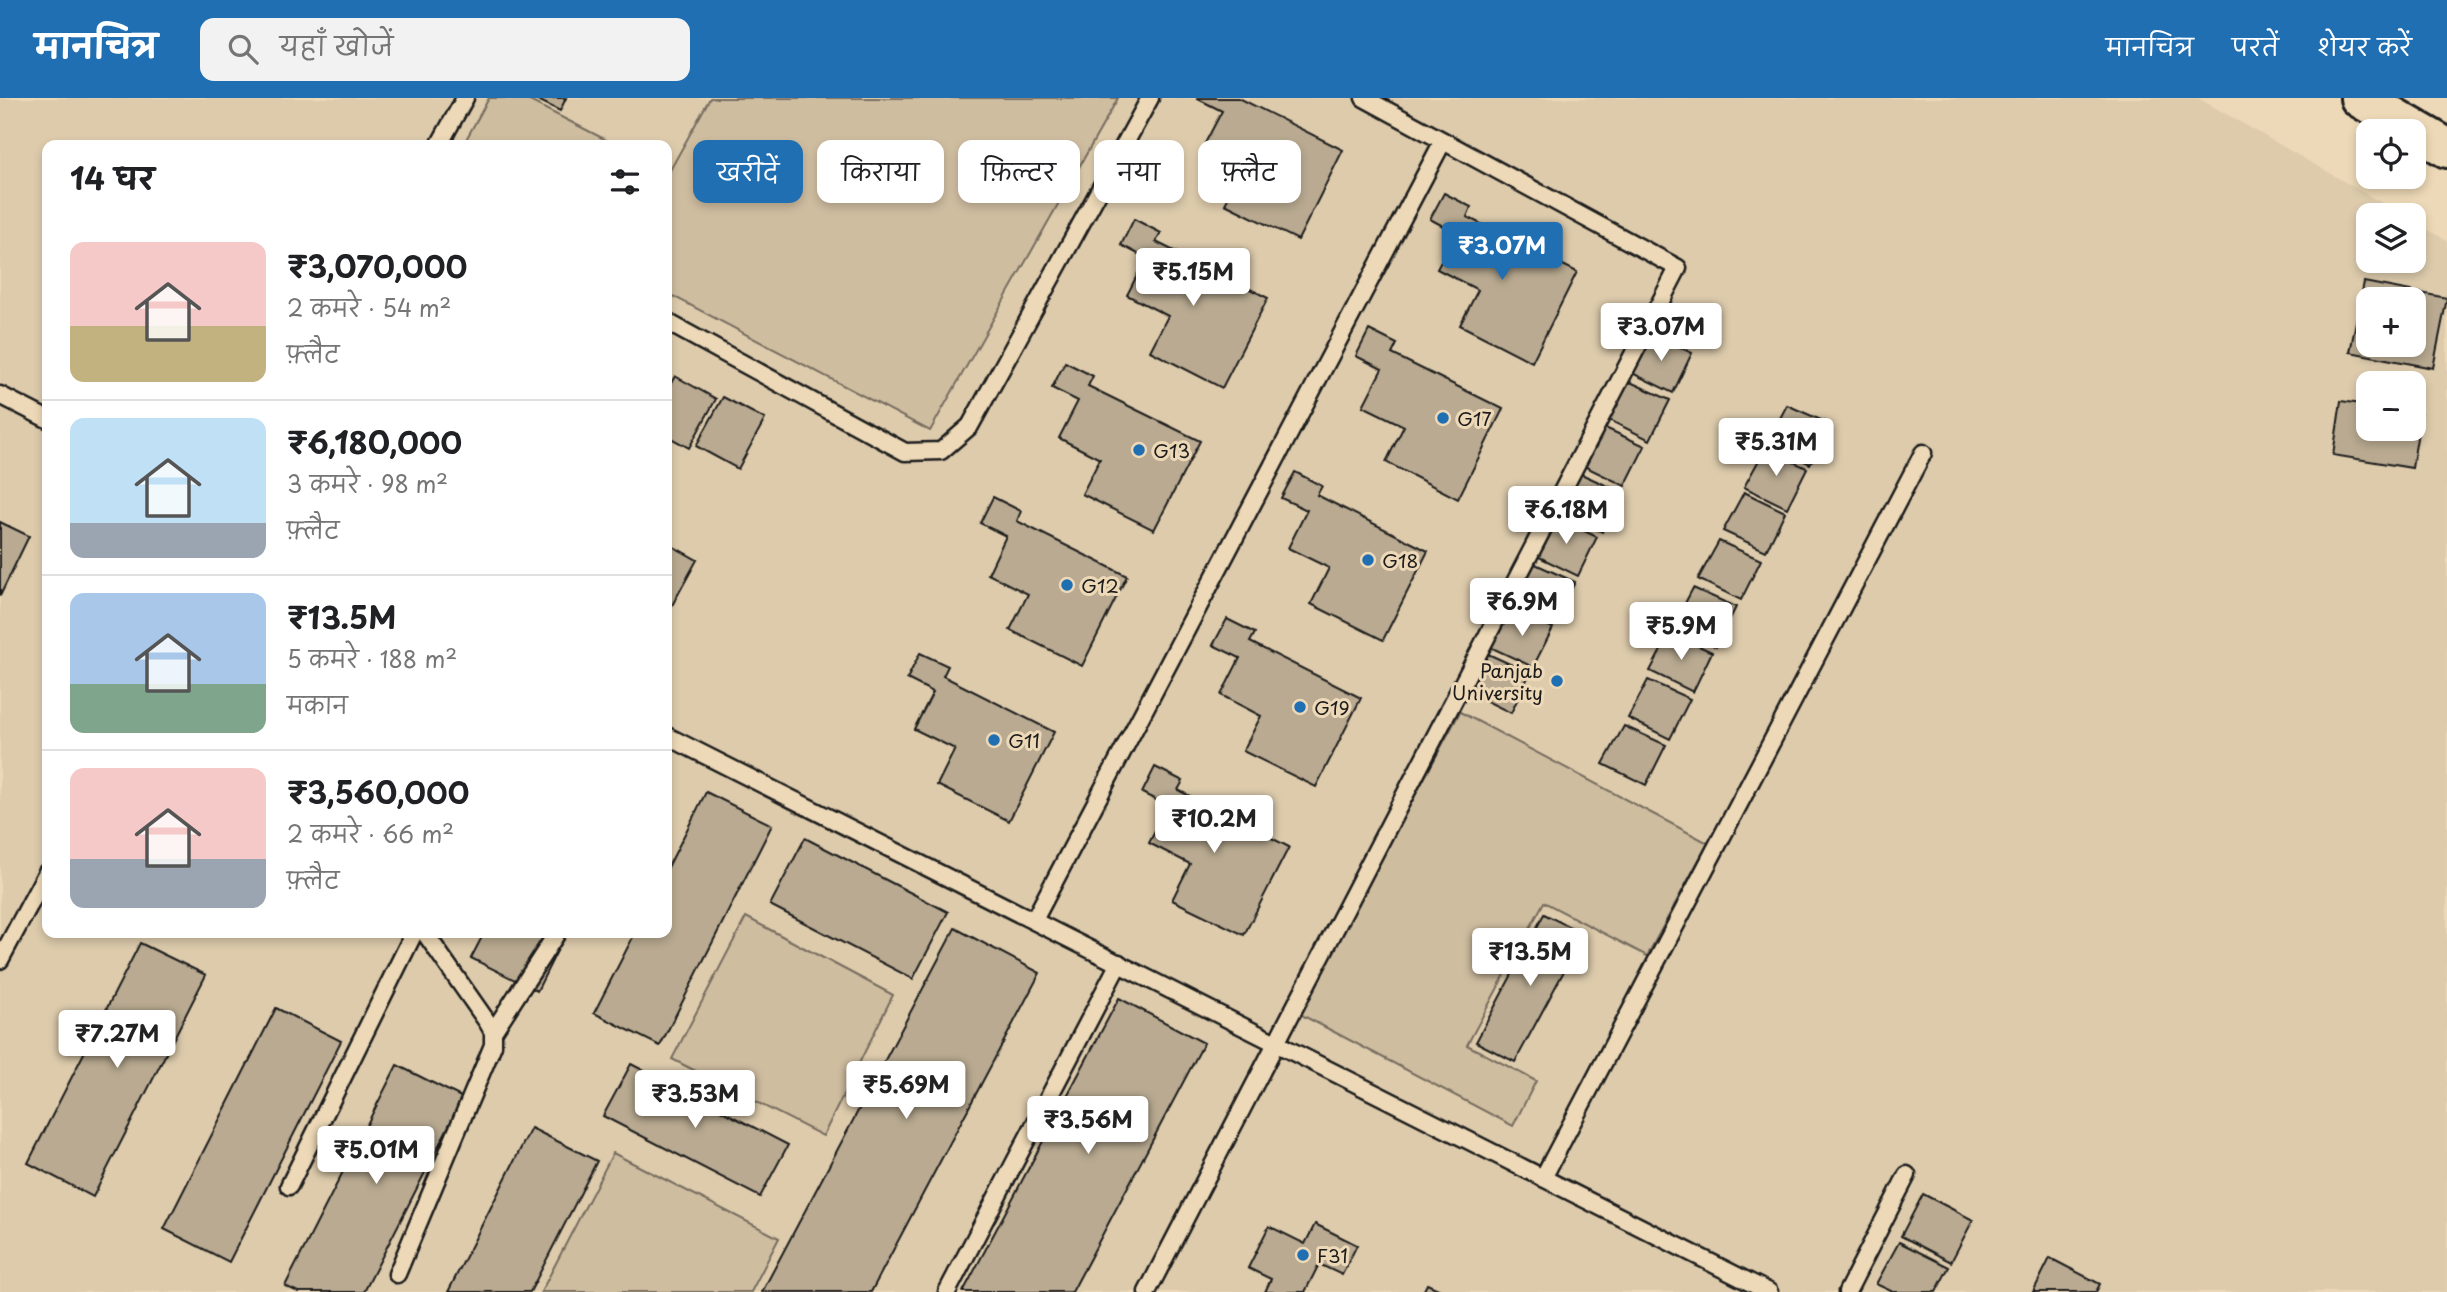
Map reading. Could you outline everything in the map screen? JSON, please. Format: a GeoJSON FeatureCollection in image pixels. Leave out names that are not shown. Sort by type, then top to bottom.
{"type":"FeatureCollection","features":[{"type":"Feature","properties":{"kind":"street"},"geometry":{"type":"LineString","coordinates":[[2360,98],[2447,148]]}},
{"type":"Feature","properties":{"kind":"lane"},"geometry":{"type":"LineString","coordinates":[[442,140],[465,98]]}},
{"type":"Feature","properties":{"kind":"lane"},"geometry":{"type":"LineString","coordinates":[[672,325],[905,452],[941,451],[970,426],[1150,98]]}},
{"type":"Feature","properties":{"kind":"lane"},"geometry":{"type":"LineString","coordinates":[[1147,1292],[1678,268],[1364,98]]}},
{"type":"Feature","properties":{"kind":"lane"},"geometry":{"type":"LineString","coordinates":[[1034,920],[1443,141]]}},
{"type":"Feature","properties":{"kind":"lane"},"geometry":{"type":"LineString","coordinates":[[0,395],[42,416]]}},
{"type":"Feature","properties":{"kind":"lane"},"geometry":{"type":"LineString","coordinates":[[1543,1178],[1923,453]]}},
{"type":"Feature","properties":{"kind":"lane"},"geometry":{"type":"LineString","coordinates":[[672,739],[1769,1292]]}},
{"type":"Feature","properties":{"kind":"lane"},"geometry":{"type":"LineString","coordinates":[[0,960],[42,882]]}},
{"type":"Feature","properties":{"kind":"lane"},"geometry":{"type":"LineString","coordinates":[[289,1186],[412,938]]}},
{"type":"Feature","properties":{"kind":"lane"},"geometry":{"type":"LineString","coordinates":[[428,938],[493,1032]]}},
{"type":"Feature","properties":{"kind":"lane"},"geometry":{"type":"LineString","coordinates":[[397,1274],[490,1055],[493,1032],[554,938]]}},
{"type":"Feature","properties":{"kind":"lane"},"geometry":{"type":"LineString","coordinates":[[947,1292],[1119,963]]}},
{"type":"Feature","properties":{"kind":"lane"},"geometry":{"type":"LineString","coordinates":[[1847,1292],[1907,1175]]}},
{"type":"Feature","properties":{"kind":"shaded area","name":"Panjab University"},"geometry":{"type":"Polygon","coordinates":[[[0,98],[2198,98],[2382,203],[2356,203],[2356,273],[2426,273],[2426,229],[2447,241],[2447,1292],[0,1292],[0,98]]]}},
{"type":"Feature","properties":{"kind":"shaded area"},"geometry":{"type":"Polygon","coordinates":[[[489,98],[524,98],[606,140],[466,140],[489,98]]]}},
{"type":"Feature","properties":{"kind":"shaded area"},"geometry":{"type":"Polygon","coordinates":[[[710,98],[1118,98],[1080,165],[1080,140],[958,140],[958,203],[1059,203],[930,431],[672,296],[672,167],[710,98]]]}},
{"type":"Feature","properties":{"kind":"shaded area"},"geometry":{"type":"Polygon","coordinates":[[[1460,712],[1708,843],[1647,956],[1544,902],[1467,1045],[1536,1081],[1513,1126],[1298,1013],[1460,712]]]}},
{"type":"Feature","properties":{"kind":"shaded area"},"geometry":{"type":"Polygon","coordinates":[[[746,917],[893,995],[823,1136],[672,1059],[746,917]]]}},
{"type":"Feature","properties":{"kind":"shaded area"},"geometry":{"type":"Polygon","coordinates":[[[613,1153],[779,1238],[751,1292],[541,1292],[613,1153]]]}},
{"type":"Feature","properties":{"kind":"building"},"geometry":{"type":"Polygon","coordinates":[[[534,98],[566,98],[560,111],[534,98]]]}},
{"type":"Feature","properties":{"kind":"building"},"geometry":{"type":"Polygon","coordinates":[[[1196,98],[1239,98],[1343,150],[1298,240],[1225,204],[1301,203],[1301,140],[1207,140],[1222,111],[1196,98]]]}},
{"type":"Feature","properties":{"kind":"building"},"geometry":{"type":"Polygon","coordinates":[[[1444,193],[1471,207],[1467,217],[1577,272],[1532,362],[1460,325],[1478,290],[1437,269],[1456,233],[1430,219],[1444,193]]]}},
{"type":"Feature","properties":{"kind":"building"},"geometry":{"type":"Polygon","coordinates":[[[1134,219],[1161,233],[1156,242],[1268,298],[1222,388],[1150,351],[1168,316],[1127,295],[1146,258],[1121,245],[1134,219]]]}},
{"type":"Feature","properties":{"kind":"building"},"geometry":{"type":"Polygon","coordinates":[[[2364,282],[2390,287],[2363,287],[2364,282]]]}},
{"type":"Feature","properties":{"kind":"building"},"geometry":{"type":"Polygon","coordinates":[[[2426,294],[2447,298],[2433,368],[2376,357],[2426,357],[2426,294]]]}},
{"type":"Feature","properties":{"kind":"building"},"geometry":{"type":"Polygon","coordinates":[[[2356,322],[2356,353],[2350,352],[2356,322]]]}},
{"type":"Feature","properties":{"kind":"building","name":"G17"},"geometry":{"type":"Polygon","coordinates":[[[1369,330],[1397,344],[1392,354],[1503,409],[1458,499],[1386,462],[1404,426],[1363,406],[1382,369],[1356,356],[1369,330]]]}},
{"type":"Feature","properties":{"kind":"building"},"geometry":{"type":"Polygon","coordinates":[[[1650,333],[1692,353],[1673,393],[1630,372],[1650,333]]]}},
{"type":"Feature","properties":{"kind":"building","name":"G13"},"geometry":{"type":"Polygon","coordinates":[[[1065,362],[1093,376],[1088,386],[1200,441],[1154,530],[1082,494],[1100,459],[1059,438],[1078,401],[1052,388],[1065,362]]]}},
{"type":"Feature","properties":{"kind":"building"},"geometry":{"type":"Polygon","coordinates":[[[675,376],[716,399],[689,448],[672,439],[672,381],[675,376]]]}},
{"type":"Feature","properties":{"kind":"building"},"geometry":{"type":"Polygon","coordinates":[[[1628,381],[1670,400],[1650,440],[1607,419],[1628,381]]]}},
{"type":"Feature","properties":{"kind":"building"},"geometry":{"type":"Polygon","coordinates":[[[723,397],[765,419],[738,469],[696,446],[723,397]]]}},
{"type":"Feature","properties":{"kind":"building"},"geometry":{"type":"Polygon","coordinates":[[[2341,401],[2356,403],[2356,441],[2416,441],[2412,468],[2333,455],[2341,401]]]}},
{"type":"Feature","properties":{"kind":"building"},"geometry":{"type":"Polygon","coordinates":[[[1787,405],[1830,424],[1810,464],[1767,443],[1787,405]]]}},
{"type":"Feature","properties":{"kind":"building"},"geometry":{"type":"Polygon","coordinates":[[[1603,427],[1645,446],[1625,486],[1582,465],[1603,427]]]}},
{"type":"Feature","properties":{"kind":"building"},"geometry":{"type":"Polygon","coordinates":[[[1765,449],[1807,468],[1787,508],[1744,487],[1765,449]]]}},
{"type":"Feature","properties":{"kind":"building","name":"G18"},"geometry":{"type":"Polygon","coordinates":[[[1295,472],[1322,486],[1317,495],[1428,551],[1383,640],[1311,604],[1329,568],[1288,548],[1307,510],[1281,498],[1295,472]]]}},
{"type":"Feature","properties":{"kind":"building"},"geometry":{"type":"Polygon","coordinates":[[[1579,473],[1621,492],[1602,532],[1559,511],[1579,473]]]}},
{"type":"Feature","properties":{"kind":"building"},"geometry":{"type":"Polygon","coordinates":[[[1744,492],[1785,512],[1766,551],[1723,531],[1744,492]]]}},
{"type":"Feature","properties":{"kind":"building","name":"G12"},"geometry":{"type":"Polygon","coordinates":[[[993,497],[1021,511],[1017,521],[1127,576],[1082,666],[1010,630],[1028,594],[988,574],[1006,536],[980,523],[993,497]]]}},
{"type":"Feature","properties":{"kind":"building"},"geometry":{"type":"Polygon","coordinates":[[[1555,517],[1597,537],[1578,576],[1535,555],[1555,517]]]}},
{"type":"Feature","properties":{"kind":"building"},"geometry":{"type":"Polygon","coordinates":[[[0,522],[29,536],[0,596],[0,522]]]}},
{"type":"Feature","properties":{"kind":"building"},"geometry":{"type":"Polygon","coordinates":[[[1719,541],[1761,560],[1741,600],[1698,579],[1719,541]]]}},
{"type":"Feature","properties":{"kind":"building"},"geometry":{"type":"Polygon","coordinates":[[[672,546],[697,560],[672,605],[672,546]]]}},
{"type":"Feature","properties":{"kind":"building"},"geometry":{"type":"Polygon","coordinates":[[[1533,563],[1575,582],[1555,622],[1512,601],[1533,563]]]}},
{"type":"Feature","properties":{"kind":"building"},"geometry":{"type":"Polygon","coordinates":[[[1693,588],[1736,607],[1716,647],[1673,626],[1693,588]]]}},
{"type":"Feature","properties":{"kind":"building"},"geometry":{"type":"Polygon","coordinates":[[[1510,608],[1553,628],[1533,667],[1490,647],[1510,608]]]}},
{"type":"Feature","properties":{"kind":"building","name":"G19"},"geometry":{"type":"Polygon","coordinates":[[[1227,619],[1255,633],[1250,642],[1361,698],[1316,787],[1243,751],[1261,716],[1221,695],[1240,658],[1213,645],[1227,619]]]}},
{"type":"Feature","properties":{"kind":"building"},"geometry":{"type":"Polygon","coordinates":[[[1670,633],[1712,652],[1693,692],[1650,671],[1670,633]]]}},
{"type":"Feature","properties":{"kind":"building","name":"G11"},"geometry":{"type":"Polygon","coordinates":[[[920,653],[948,666],[943,676],[1054,732],[1009,821],[937,785],[955,749],[914,729],[933,692],[907,679],[920,653]]]}},
{"type":"Feature","properties":{"kind":"building"},"geometry":{"type":"Polygon","coordinates":[[[1488,654],[1530,673],[1511,713],[1468,692],[1488,654]]]}},
{"type":"Feature","properties":{"kind":"building"},"geometry":{"type":"Polygon","coordinates":[[[1648,680],[1690,699],[1670,739],[1628,718],[1648,680]]]}},
{"type":"Feature","properties":{"kind":"building"},"geometry":{"type":"Polygon","coordinates":[[[1624,726],[1666,745],[1646,785],[1603,764],[1624,726]]]}},
{"type":"Feature","properties":{"kind":"building"},"geometry":{"type":"Polygon","coordinates":[[[1155,767],[1183,781],[1178,790],[1289,847],[1244,935],[1172,900],[1190,864],[1149,843],[1168,806],[1142,793],[1155,767]]]}},
{"type":"Feature","properties":{"kind":"building"},"geometry":{"type":"Polygon","coordinates":[[[706,792],[772,825],[660,1046],[594,1013],[632,938],[672,938],[672,859],[706,792]]]}},
{"type":"Feature","properties":{"kind":"building"},"geometry":{"type":"Polygon","coordinates":[[[805,838],[948,912],[913,979],[770,905],[805,838]]]}},
{"type":"Feature","properties":{"kind":"building"},"geometry":{"type":"Polygon","coordinates":[[[1544,914],[1584,934],[1515,1062],[1476,1042],[1544,914]]]}},
{"type":"Feature","properties":{"kind":"building"},"geometry":{"type":"Polygon","coordinates":[[[955,928],[1040,973],[871,1292],[762,1292],[955,928]]]}},
{"type":"Feature","properties":{"kind":"building"},"geometry":{"type":"Polygon","coordinates":[[[481,938],[564,938],[537,991],[471,958],[481,938]]]}},
{"type":"Feature","properties":{"kind":"building"},"geometry":{"type":"Polygon","coordinates":[[[140,943],[206,975],[93,1197],[28,1163],[140,943]]]}},
{"type":"Feature","properties":{"kind":"building"},"geometry":{"type":"Polygon","coordinates":[[[1119,998],[1204,1043],[1072,1292],[963,1292],[1119,998]]]}},
{"type":"Feature","properties":{"kind":"building"},"geometry":{"type":"Polygon","coordinates":[[[276,1008],[341,1041],[229,1262],[164,1229],[276,1008]]]}},
{"type":"Feature","properties":{"kind":"building"},"geometry":{"type":"Polygon","coordinates":[[[631,1064],[788,1145],[760,1197],[603,1116],[631,1064]]]}},
{"type":"Feature","properties":{"kind":"building"},"geometry":{"type":"Polygon","coordinates":[[[397,1065],[463,1098],[364,1292],[298,1292],[285,1286],[397,1065]]]}},
{"type":"Feature","properties":{"kind":"building"},"geometry":{"type":"Polygon","coordinates":[[[531,1128],[597,1161],[530,1292],[448,1292],[531,1128]]]}},
{"type":"Feature","properties":{"kind":"building"},"geometry":{"type":"Polygon","coordinates":[[[1923,1194],[1973,1220],[1951,1262],[1901,1236],[1923,1194]]]}},
{"type":"Feature","properties":{"kind":"building","name":"F31"},"geometry":{"type":"Polygon","coordinates":[[[1315,1224],[1357,1245],[1342,1275],[1319,1264],[1305,1292],[1265,1292],[1271,1279],[1248,1268],[1269,1226],[1305,1244],[1315,1224]]]}},
{"type":"Feature","properties":{"kind":"building"},"geometry":{"type":"Polygon","coordinates":[[[1899,1242],[1949,1267],[1936,1292],[1893,1292],[1876,1284],[1899,1242]]]}},
{"type":"Feature","properties":{"kind":"building"},"geometry":{"type":"Polygon","coordinates":[[[2050,1258],[2100,1284],[2096,1292],[2033,1292],[2050,1258]]]}},
{"type":"Feature","properties":{"kind":"building"},"geometry":{"type":"Polygon","coordinates":[[[1427,1284],[1445,1292],[1423,1292],[1427,1284]]]}},
{"type":"Feature","properties":{"kind":"place","name":"G17"},"geometry":{"type":"Point","coordinates":[1443,418]}},
{"type":"Feature","properties":{"kind":"place","name":"G13"},"geometry":{"type":"Point","coordinates":[1139,450]}},
{"type":"Feature","properties":{"kind":"place","name":"G18"},"geometry":{"type":"Point","coordinates":[1368,560]}},
{"type":"Feature","properties":{"kind":"place","name":"G12"},"geometry":{"type":"Point","coordinates":[1067,585]}},
{"type":"Feature","properties":{"kind":"place","name":"Panjab University"},"geometry":{"type":"Point","coordinates":[1557,681]}},
{"type":"Feature","properties":{"kind":"place","name":"G19"},"geometry":{"type":"Point","coordinates":[1300,707]}},
{"type":"Feature","properties":{"kind":"place","name":"G11"},"geometry":{"type":"Point","coordinates":[994,740]}},
{"type":"Feature","properties":{"kind":"place","name":"F31"},"geometry":{"type":"Point","coordinates":[1303,1255]}}]}
